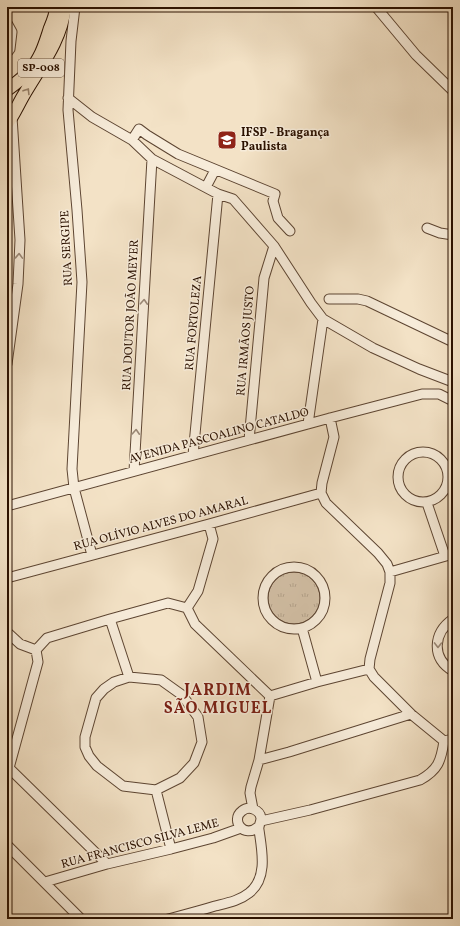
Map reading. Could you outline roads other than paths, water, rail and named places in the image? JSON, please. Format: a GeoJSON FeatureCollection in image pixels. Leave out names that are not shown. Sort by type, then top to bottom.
{"type":"FeatureCollection","features":[{"type":"Feature","properties":{"kind":"main road","name":"SP-008"},"geometry":{"type":"LineString","coordinates":[[7,90],[17,83],[29,71],[39,57],[48,36],[56,12],[56,7]]}},
{"type":"Feature","properties":{"kind":"main road","name":"SP-008"},"geometry":{"type":"LineString","coordinates":[[9,116],[43,65],[54,45],[64,17],[65,7]]}},
{"type":"Feature","properties":{"kind":"street","name":"RUA SERGIPE"},"geometry":{"type":"LineString","coordinates":[[74,7],[68,110],[78,210],[82,282],[72,469],[74,488],[92,555]]}},
{"type":"Feature","properties":{"kind":"street"},"geometry":{"type":"LineString","coordinates":[[376,7],[416,55],[453,92]]}},
{"type":"Feature","properties":{"kind":"street"},"geometry":{"type":"LineString","coordinates":[[7,23],[12,32],[10,49],[7,53]]}},
{"type":"Feature","properties":{"kind":"street"},"geometry":{"type":"LineString","coordinates":[[68,98],[92,117],[132,140],[152,159],[218,194],[233,199],[274,246],[311,303],[324,319],[373,348],[419,369],[453,382]]}},
{"type":"Feature","properties":{"kind":"street"},"geometry":{"type":"LineString","coordinates":[[7,364],[18,284],[20,240],[9,116]]}},
{"type":"Feature","properties":{"kind":"street"},"geometry":{"type":"LineString","coordinates":[[132,140],[139,129],[178,154],[275,194],[273,201],[278,218],[290,230]]}},
{"type":"Feature","properties":{"kind":"street","name":"RUA DOUTOR JOÃO MEYER"},"geometry":{"type":"LineString","coordinates":[[134,471],[152,159]]}},
{"type":"Feature","properties":{"kind":"street"},"geometry":{"type":"LineString","coordinates":[[206,187],[215,170]]}},
{"type":"Feature","properties":{"kind":"street","name":"RUA FORTOLEZA"},"geometry":{"type":"LineString","coordinates":[[193,455],[218,194]]}},
{"type":"Feature","properties":{"kind":"street"},"geometry":{"type":"LineString","coordinates":[[427,228],[440,233],[453,235]]}},
{"type":"Feature","properties":{"kind":"street","name":"RUA IRMÃOS JUSTO"},"geometry":{"type":"LineString","coordinates":[[249,440],[264,278],[274,246]]}},
{"type":"Feature","properties":{"kind":"street"},"geometry":{"type":"LineString","coordinates":[[328,299],[358,299],[367,301],[453,342]]}},
{"type":"Feature","properties":{"kind":"street"},"geometry":{"type":"LineString","coordinates":[[308,424],[324,319]]}},
{"type":"Feature","properties":{"kind":"street","name":"AVENIDA PASCOALINO CATALDO"},"geometry":{"type":"LineString","coordinates":[[7,506],[422,394],[439,394],[453,401]]}},
{"type":"Feature","properties":{"kind":"street"},"geometry":{"type":"LineString","coordinates":[[168,919],[186,917],[239,899],[250,892],[259,881],[263,859],[260,824],[260,816],[258,812],[253,809],[248,808],[243,810],[239,813],[238,824],[245,831],[250,832],[255,831],[260,824],[420,780],[429,775],[437,767],[449,740],[410,714],[374,677],[369,669],[370,659],[390,582],[390,572],[387,564],[378,553],[326,503],[321,493],[322,483],[334,437],[330,418]]}},
{"type":"Feature","properties":{"kind":"street"},"geometry":{"type":"LineString","coordinates":[[414,453],[431,453],[438,456],[448,470],[449,479],[447,487],[442,495],[436,500],[428,502],[411,500],[400,488],[398,471],[407,457],[414,453]]}},
{"type":"Feature","properties":{"kind":"street","name":"RUA OLÍVIO ALVES DO AMARAL"},"geometry":{"type":"LineString","coordinates":[[7,578],[321,493]]}},
{"type":"Feature","properties":{"kind":"street"},"geometry":{"type":"LineString","coordinates":[[390,572],[449,554],[428,502]]}},
{"type":"Feature","properties":{"kind":"street"},"geometry":{"type":"LineString","coordinates":[[188,608],[198,591],[213,539],[209,524]]}},
{"type":"Feature","properties":{"kind":"street"},"geometry":{"type":"LineString","coordinates":[[291,567],[301,568],[311,572],[318,579],[323,588],[325,598],[324,608],[319,617],[312,624],[302,628],[292,629],[282,627],[267,613],[264,604],[263,594],[267,584],[273,576],[281,570],[291,567]]}},
{"type":"Feature","properties":{"kind":"street"},"geometry":{"type":"LineString","coordinates":[[36,650],[47,638],[110,619],[168,603],[188,608]]}},
{"type":"Feature","properties":{"kind":"street"},"geometry":{"type":"LineString","coordinates":[[188,608],[195,624],[270,696]]}},
{"type":"Feature","properties":{"kind":"street"},"geometry":{"type":"LineString","coordinates":[[110,619],[129,677]]}},
{"type":"Feature","properties":{"kind":"street"},"geometry":{"type":"LineString","coordinates":[[453,619],[446,624],[440,632],[438,641],[438,651],[442,660],[448,668],[453,671]]}},
{"type":"Feature","properties":{"kind":"street"},"geometry":{"type":"LineString","coordinates":[[302,628],[317,682]]}},
{"type":"Feature","properties":{"kind":"street"},"geometry":{"type":"LineString","coordinates":[[7,632],[20,644],[36,650]]}},
{"type":"Feature","properties":{"kind":"street"},"geometry":{"type":"LineString","coordinates":[[36,650],[38,662],[8,768],[107,864]]}},
{"type":"Feature","properties":{"kind":"street"},"geometry":{"type":"LineString","coordinates":[[270,696],[369,669]]}},
{"type":"Feature","properties":{"kind":"street"},"geometry":{"type":"LineString","coordinates":[[129,677],[161,680],[182,694],[198,717],[202,742],[194,763],[180,778],[156,790],[123,786],[97,766],[89,756],[85,747],[85,737],[96,698],[104,689],[114,682],[129,677]]}},
{"type":"Feature","properties":{"kind":"street"},"geometry":{"type":"LineString","coordinates":[[253,809],[250,793],[251,786],[259,760],[270,696]]}},
{"type":"Feature","properties":{"kind":"street"},"geometry":{"type":"LineString","coordinates":[[259,760],[410,714]]}},
{"type":"Feature","properties":{"kind":"street"},"geometry":{"type":"LineString","coordinates":[[156,790],[172,849]]}},
{"type":"Feature","properties":{"kind":"street","name":"RUA FRANCISCO SILVA LEME"},"geometry":{"type":"LineString","coordinates":[[45,882],[107,864],[213,838],[241,828]]}},
{"type":"Feature","properties":{"kind":"street"},"geometry":{"type":"LineString","coordinates":[[7,845],[81,919]]}},
{"type":"Feature","properties":{"kind":"place","name":"IFSP - Bragança Paulista"},"geometry":{"type":"Point","coordinates":[227,140]}},
{"type":"Feature","properties":{"kind":"district","name":"JARDIM SÃO MIGUEL"},"geometry":{"type":"Point","coordinates":[218,700]}}]}
